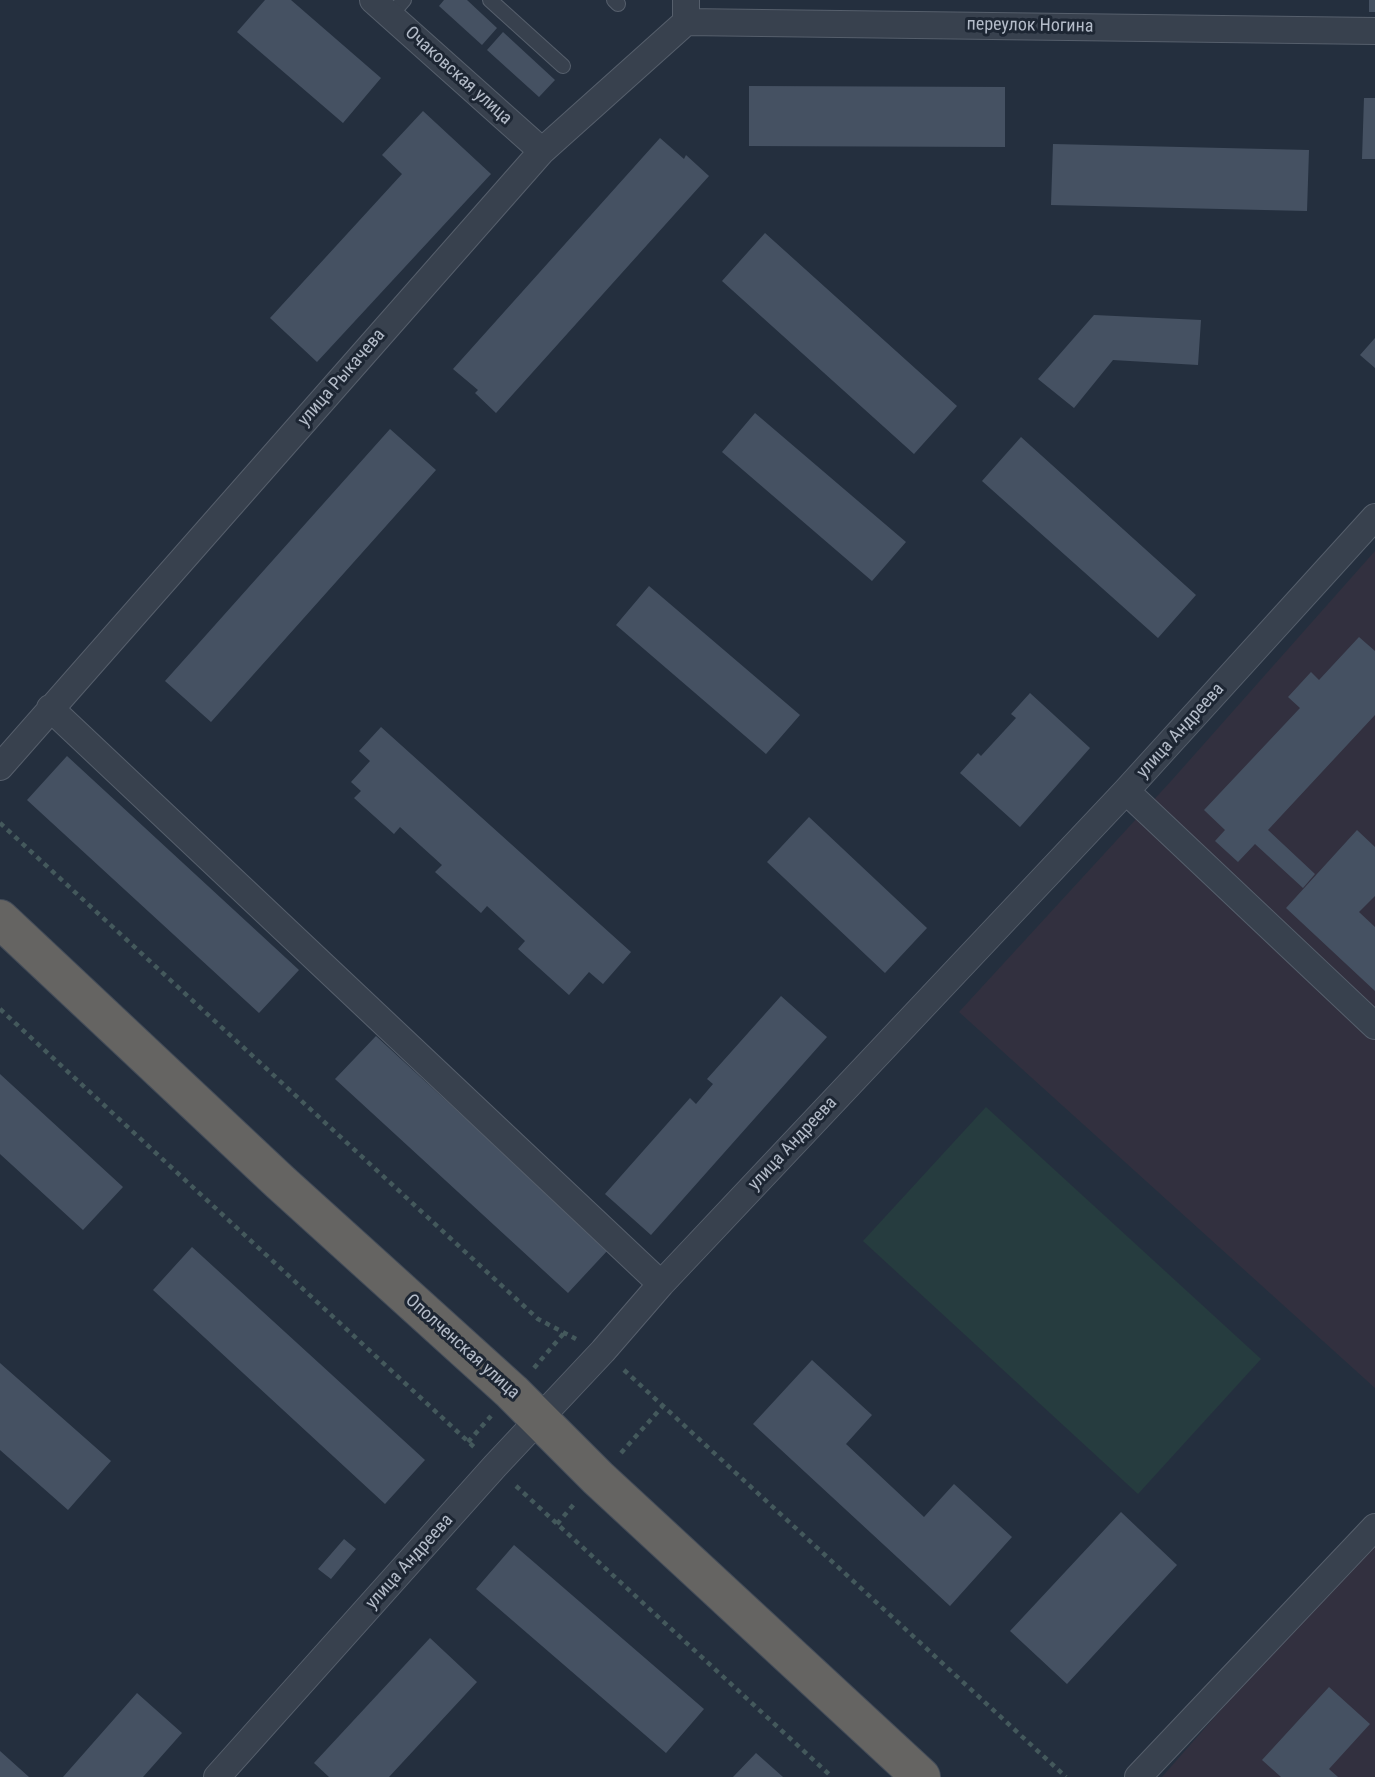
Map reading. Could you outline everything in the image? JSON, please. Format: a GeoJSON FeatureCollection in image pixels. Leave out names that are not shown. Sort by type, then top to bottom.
{"type":"FeatureCollection","features":[{"type":"Feature","properties":{"kind":"highway","name":"Ополченская улица"},"geometry":{"type":"LineString","coordinates":[[0,919],[540,1419],[598,1478],[921,1777]]}},
{"type":"Feature","properties":{"kind":"street","name":"Очаковская улица"},"geometry":{"type":"LineString","coordinates":[[389,5],[542,151]]}},
{"type":"Feature","properties":{"kind":"street","name":"улица Рыкачева"},"geometry":{"type":"LineString","coordinates":[[0,767],[542,151],[686,11]]}},
{"type":"Feature","properties":{"kind":"street","name":"переулок Ногина"},"geometry":{"type":"LineString","coordinates":[[686,11],[1375,31]]}},
{"type":"Feature","properties":{"kind":"street","name":"улица Андреева"},"geometry":{"type":"LineString","coordinates":[[217,1777],[661,1284],[1126,791],[1375,517]]}},
{"type":"Feature","properties":{"kind":"street"},"geometry":{"type":"LineString","coordinates":[[50,708],[661,1284]]}},
{"type":"Feature","properties":{"kind":"street"},"geometry":{"type":"LineString","coordinates":[[1126,791],[1375,1026]]}},
{"type":"Feature","properties":{"kind":"street"},"geometry":{"type":"LineString","coordinates":[[1138,1777],[1375,1527]]}},
{"type":"Feature","properties":{"kind":"lane"},"geometry":{"type":"LineString","coordinates":[[490,0],[563,66]]}},
{"type":"Feature","properties":{"kind":"path"},"geometry":{"type":"LineString","coordinates":[[0,823],[538,1319],[603,1351],[1066,1777]]}},
{"type":"Feature","properties":{"kind":"path"},"geometry":{"type":"LineString","coordinates":[[0,1009],[832,1777]]}},
{"type":"Feature","properties":{"kind":"shaded area"},"geometry":{"type":"Polygon","coordinates":[[[1375,551],[1375,1388],[959,1012],[1172,780],[1375,551]]]}},
{"type":"Feature","properties":{"kind":"shaded area"},"geometry":{"type":"Polygon","coordinates":[[[1375,1534],[1375,1777],[1162,1777],[1375,1534]]]}},
{"type":"Feature","properties":{"kind":"green space"},"geometry":{"type":"Polygon","coordinates":[[[986,1107],[1261,1359],[1138,1494],[863,1241],[986,1107]]]}},
{"type":"Feature","properties":{"kind":"building"},"geometry":{"type":"Polygon","coordinates":[[[265,0],[291,0],[381,78],[343,123],[237,32],[265,0]]]}},
{"type":"Feature","properties":{"kind":"building"},"geometry":{"type":"Polygon","coordinates":[[[444,0],[467,0],[497,28],[482,45],[439,6],[444,0]]]}},
{"type":"Feature","properties":{"kind":"building"},"geometry":{"type":"Polygon","coordinates":[[[1369,0],[1375,0],[1375,12],[1369,12],[1369,0]]]}},
{"type":"Feature","properties":{"kind":"building"},"geometry":{"type":"Polygon","coordinates":[[[503,32],[555,80],[539,97],[487,50],[503,32]]]}},
{"type":"Feature","properties":{"kind":"building"},"geometry":{"type":"Polygon","coordinates":[[[749,86],[1005,87],[1005,147],[749,146],[749,86]]]}},
{"type":"Feature","properties":{"kind":"building"},"geometry":{"type":"Polygon","coordinates":[[[1364,98],[1375,98],[1375,159],[1362,159],[1364,98]]]}},
{"type":"Feature","properties":{"kind":"building"},"geometry":{"type":"Polygon","coordinates":[[[423,111],[491,174],[317,362],[270,318],[402,174],[382,155],[423,111]]]}},
{"type":"Feature","properties":{"kind":"building"},"geometry":{"type":"Polygon","coordinates":[[[660,138],[684,159],[686,155],[709,176],[496,413],[475,393],[478,390],[453,369],[660,138]]]}},
{"type":"Feature","properties":{"kind":"building"},"geometry":{"type":"Polygon","coordinates":[[[1053,144],[1309,150],[1307,211],[1051,205],[1053,144]]]}},
{"type":"Feature","properties":{"kind":"building"},"geometry":{"type":"Polygon","coordinates":[[[765,233],[957,406],[914,454],[722,281],[765,233]]]}},
{"type":"Feature","properties":{"kind":"building"},"geometry":{"type":"Polygon","coordinates":[[[1094,315],[1201,320],[1198,365],[1113,360],[1074,408],[1038,379],[1094,315]]]}},
{"type":"Feature","properties":{"kind":"building"},"geometry":{"type":"Polygon","coordinates":[[[1375,338],[1375,368],[1360,355],[1375,338]]]}},
{"type":"Feature","properties":{"kind":"building"},"geometry":{"type":"Polygon","coordinates":[[[755,413],[906,542],[872,581],[722,452],[755,413]]]}},
{"type":"Feature","properties":{"kind":"building"},"geometry":{"type":"Polygon","coordinates":[[[390,429],[436,470],[211,722],[165,681],[390,429]]]}},
{"type":"Feature","properties":{"kind":"building"},"geometry":{"type":"Polygon","coordinates":[[[1021,437],[1196,595],[1158,638],[982,481],[1021,437]]]}},
{"type":"Feature","properties":{"kind":"building"},"geometry":{"type":"Polygon","coordinates":[[[649,586],[800,715],[766,754],[616,625],[649,586]]]}},
{"type":"Feature","properties":{"kind":"building"},"geometry":{"type":"Polygon","coordinates":[[[1359,637],[1375,651],[1375,715],[1268,830],[1315,874],[1303,888],[1255,844],[1238,862],[1215,841],[1225,830],[1204,810],[1300,708],[1288,697],[1311,672],[1319,680],[1359,637]]]}},
{"type":"Feature","properties":{"kind":"building"},"geometry":{"type":"Polygon","coordinates":[[[1030,693],[1090,748],[1020,827],[960,773],[978,753],[981,756],[1016,718],[1011,714],[1030,693]]]}},
{"type":"Feature","properties":{"kind":"building"},"geometry":{"type":"Polygon","coordinates":[[[381,727],[631,952],[603,984],[589,972],[569,995],[518,949],[525,941],[487,906],[481,913],[435,872],[442,865],[400,827],[394,834],[354,798],[361,791],[351,782],[370,761],[359,751],[381,727]]]}},
{"type":"Feature","properties":{"kind":"building"},"geometry":{"type":"Polygon","coordinates":[[[67,756],[299,970],[259,1013],[27,800],[67,756]]]}},
{"type":"Feature","properties":{"kind":"building"},"geometry":{"type":"Polygon","coordinates":[[[809,817],[927,928],[885,973],[767,862],[809,817]]]}},
{"type":"Feature","properties":{"kind":"building"},"geometry":{"type":"Polygon","coordinates":[[[1357,830],[1375,847],[1375,896],[1359,912],[1375,927],[1375,991],[1286,908],[1357,830]]]}},
{"type":"Feature","properties":{"kind":"building"},"geometry":{"type":"Polygon","coordinates":[[[781,996],[827,1037],[651,1235],[605,1194],[690,1098],[696,1104],[713,1084],[707,1079],[781,996]]]}},
{"type":"Feature","properties":{"kind":"building"},"geometry":{"type":"Polygon","coordinates":[[[376,1036],[608,1250],[568,1293],[335,1079],[376,1036]]]}},
{"type":"Feature","properties":{"kind":"building"},"geometry":{"type":"Polygon","coordinates":[[[0,1074],[123,1187],[83,1230],[0,1154],[0,1074]]]}},
{"type":"Feature","properties":{"kind":"building"},"geometry":{"type":"Polygon","coordinates":[[[192,1247],[425,1460],[385,1504],[153,1290],[192,1247]]]}},
{"type":"Feature","properties":{"kind":"building"},"geometry":{"type":"Polygon","coordinates":[[[812,1360],[872,1415],[846,1444],[924,1517],[954,1484],[1012,1537],[950,1606],[753,1424],[812,1360]]]}},
{"type":"Feature","properties":{"kind":"building"},"geometry":{"type":"Polygon","coordinates":[[[0,1363],[111,1461],[68,1510],[0,1450],[0,1363]]]}},
{"type":"Feature","properties":{"kind":"building"},"geometry":{"type":"Polygon","coordinates":[[[1121,1512],[1177,1565],[1067,1684],[1010,1631],[1121,1512]]]}},
{"type":"Feature","properties":{"kind":"building"},"geometry":{"type":"Polygon","coordinates":[[[344,1539],[356,1549],[331,1579],[318,1569],[344,1539]]]}},
{"type":"Feature","properties":{"kind":"building"},"geometry":{"type":"Polygon","coordinates":[[[514,1545],[704,1709],[666,1753],[476,1589],[514,1545]]]}},
{"type":"Feature","properties":{"kind":"building"},"geometry":{"type":"Polygon","coordinates":[[[430,1638],[477,1682],[389,1777],[329,1777],[314,1763],[430,1638]]]}},
{"type":"Feature","properties":{"kind":"building"},"geometry":{"type":"Polygon","coordinates":[[[1329,1687],[1370,1724],[1329,1769],[1338,1777],[1281,1777],[1262,1760],[1329,1687]]]}},
{"type":"Feature","properties":{"kind":"building"},"geometry":{"type":"Polygon","coordinates":[[[137,1693],[182,1733],[143,1777],[63,1777],[137,1693]]]}},
{"type":"Feature","properties":{"kind":"building"},"geometry":{"type":"Polygon","coordinates":[[[0,1751],[29,1777],[0,1777],[0,1751]]]}},
{"type":"Feature","properties":{"kind":"building"},"geometry":{"type":"Polygon","coordinates":[[[756,1753],[783,1777],[733,1777],[756,1753]]]}}]}
